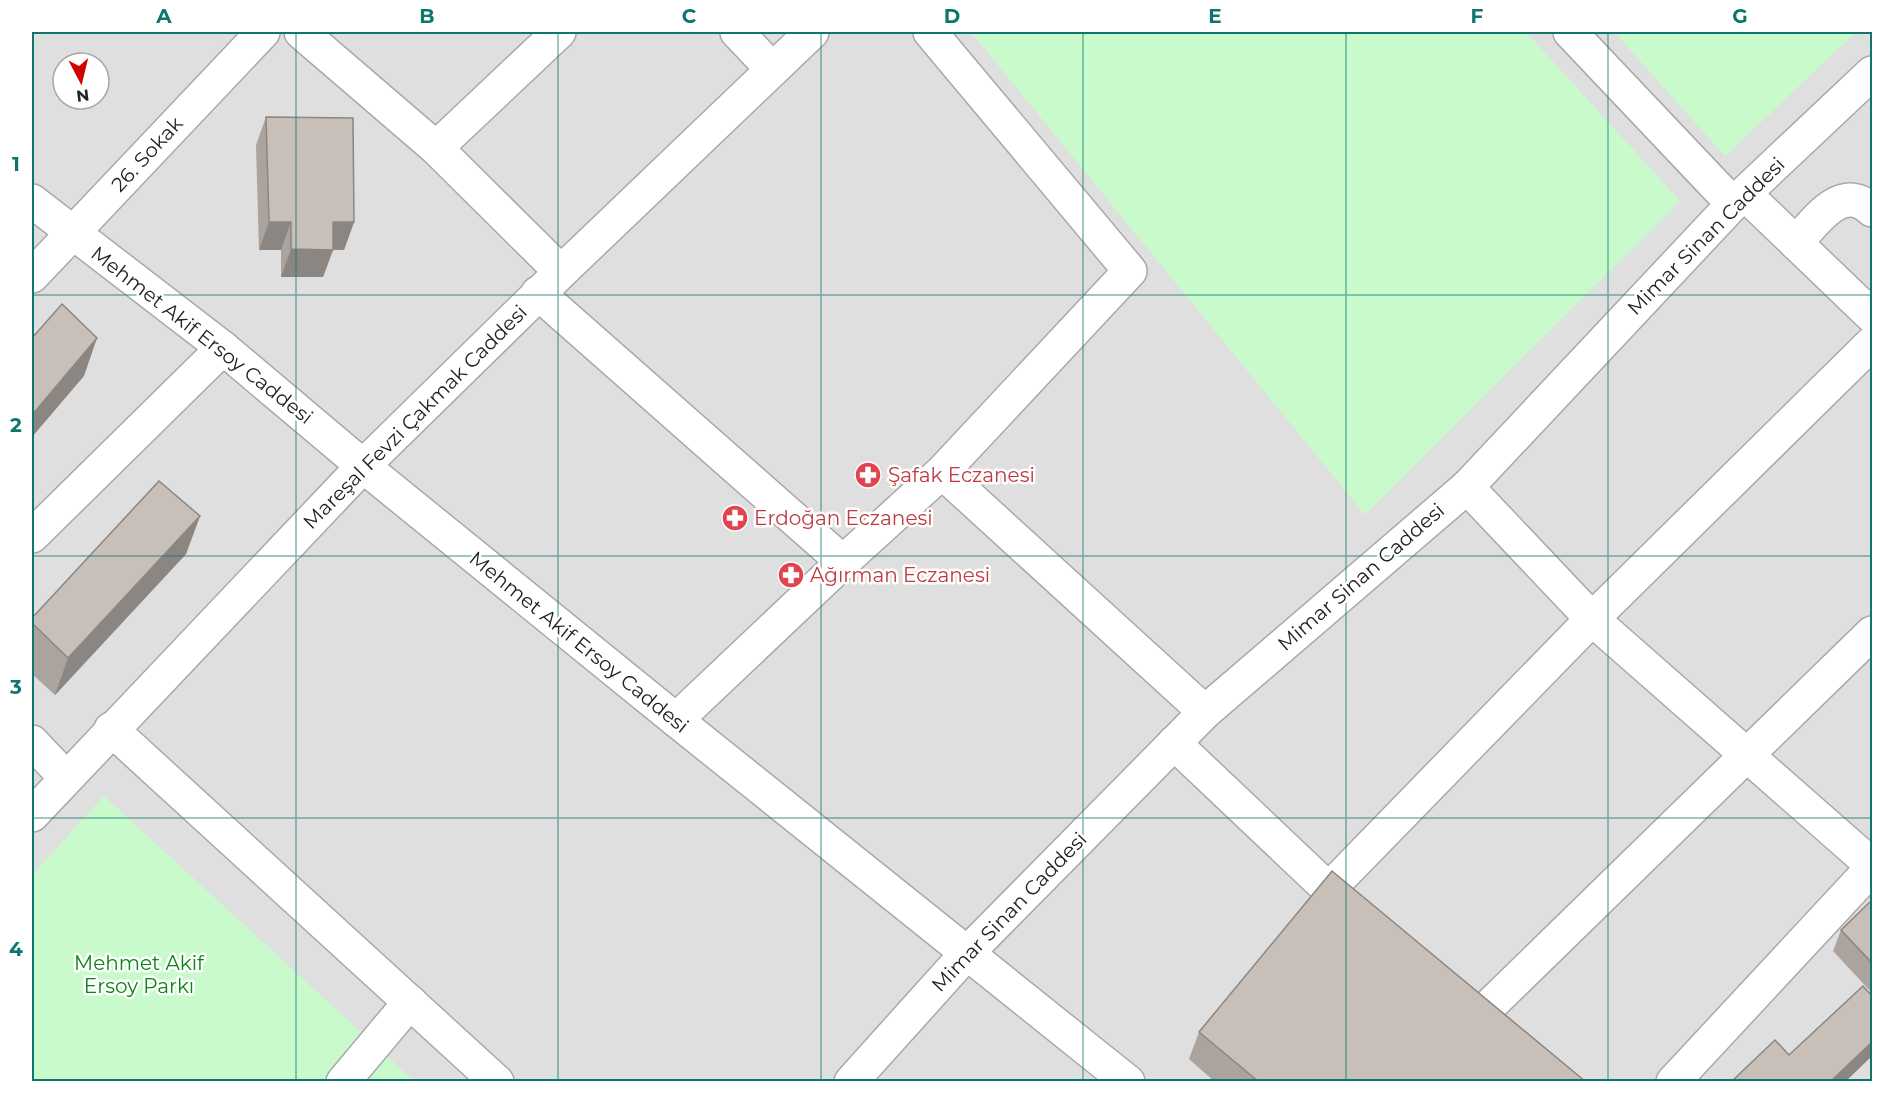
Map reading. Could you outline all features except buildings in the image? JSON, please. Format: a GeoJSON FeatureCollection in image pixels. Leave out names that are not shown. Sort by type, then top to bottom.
{"type":"FeatureCollection","features":[{"type":"Feature","properties":{"kind":"street","name":"26. Sokak"},"geometry":{"type":"LineString","coordinates":[[32,276],[263,32]]}},
{"type":"Feature","properties":{"kind":"street"},"geometry":{"type":"LineString","coordinates":[[301,32],[436,148],[549,283],[843,562]]}},
{"type":"Feature","properties":{"kind":"street"},"geometry":{"type":"LineString","coordinates":[[436,148],[559,32]]}},
{"type":"Feature","properties":{"kind":"street"},"geometry":{"type":"LineString","coordinates":[[737,32],[772,69]]}},
{"type":"Feature","properties":{"kind":"street","name":"Mareşal Fevzi Çakmak Caddesi"},"geometry":{"type":"LineString","coordinates":[[32,815],[111,729],[363,466],[549,283],[812,32]]}},
{"type":"Feature","properties":{"kind":"street"},"geometry":{"type":"LineString","coordinates":[[676,720],[942,472],[1130,271],[930,32]]}},
{"type":"Feature","properties":{"kind":"street"},"geometry":{"type":"LineString","coordinates":[[1581,35],[1739,199],[1796,243],[1872,316]]}},
{"type":"Feature","properties":{"kind":"street","name":"Mimar Sinan Caddesi"},"geometry":{"type":"LineString","coordinates":[[850,1082],[967,953],[1205,712],[1467,487],[1739,199],[1872,73]]}},
{"type":"Feature","properties":{"kind":"street","name":"Mehmet Akif Ersoy Caddesi"},"geometry":{"type":"LineString","coordinates":[[32,201],[223,348],[363,466],[1123,1080]]}},
{"type":"Feature","properties":{"kind":"street"},"geometry":{"type":"LineString","coordinates":[[1796,243],[1824,213],[1841,201],[1864,202],[1872,210]]}},
{"type":"Feature","properties":{"kind":"street"},"geometry":{"type":"LineString","coordinates":[[1328,890],[1592,619],[1872,343]]}},
{"type":"Feature","properties":{"kind":"street"},"geometry":{"type":"LineString","coordinates":[[32,536],[223,348]]}},
{"type":"Feature","properties":{"kind":"street"},"geometry":{"type":"LineString","coordinates":[[942,472],[1205,712]]}},
{"type":"Feature","properties":{"kind":"street"},"geometry":{"type":"LineString","coordinates":[[1467,487],[1592,619],[1872,867],[1673,1082]]}},
{"type":"Feature","properties":{"kind":"street"},"geometry":{"type":"LineString","coordinates":[[1474,1021],[1872,633]]}},
{"type":"Feature","properties":{"kind":"street"},"geometry":{"type":"LineString","coordinates":[[111,729],[497,1082]]}},
{"type":"Feature","properties":{"kind":"street"},"geometry":{"type":"LineString","coordinates":[[32,742],[66,778]]}},
{"type":"Feature","properties":{"kind":"street"},"geometry":{"type":"LineString","coordinates":[[1174,743],[1371,928]]}},
{"type":"Feature","properties":{"kind":"street"},"geometry":{"type":"LineString","coordinates":[[1449,998],[1500,1041]]}},
{"type":"Feature","properties":{"kind":"street"},"geometry":{"type":"LineString","coordinates":[[343,1082],[410,1002]]}},
{"type":"Feature","properties":{"kind":"shaded area"},"geometry":{"type":"Polygon","coordinates":[[[32,32],[1872,32],[1872,1081],[32,1081],[32,32]]]}},
{"type":"Feature","properties":{"kind":"green space"},"geometry":{"type":"Polygon","coordinates":[[[971,32],[1526,32],[1680,201],[1365,515],[971,32]]]}},
{"type":"Feature","properties":{"kind":"green space"},"geometry":{"type":"Polygon","coordinates":[[[1622,32],[1856,32],[1725,156],[1618,36],[1622,32]]]}},
{"type":"Feature","properties":{"kind":"green space","name":"Mehmet Akif Ersoy Parkı"},"geometry":{"type":"Polygon","coordinates":[[[104,796],[414,1081],[32,1081],[32,875],[104,796]]]}},
{"type":"Feature","properties":{"kind":"place","name":"Şafak Eczanesi"},"geometry":{"type":"Point","coordinates":[868,475]}},
{"type":"Feature","properties":{"kind":"place","name":"Erdoğan Eczanesi"},"geometry":{"type":"Point","coordinates":[735,518]}},
{"type":"Feature","properties":{"kind":"place","name":"Ağırman Eczanesi"},"geometry":{"type":"Point","coordinates":[791,575]}}]}
